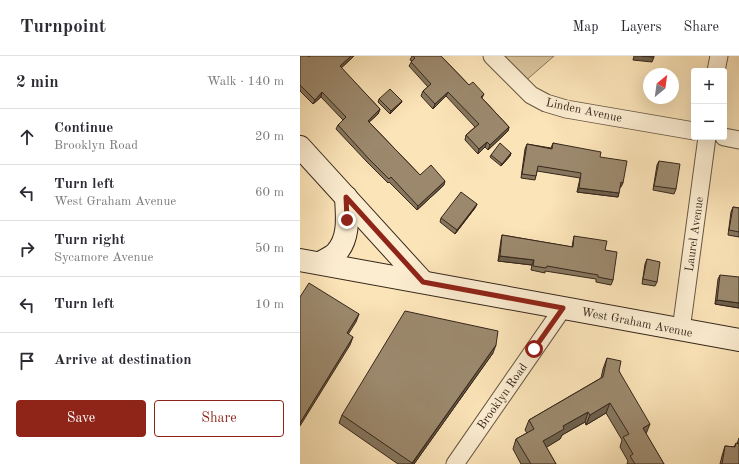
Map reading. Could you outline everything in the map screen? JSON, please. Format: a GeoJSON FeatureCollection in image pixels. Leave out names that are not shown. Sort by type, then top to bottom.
{"type":"FeatureCollection","features":[{"type":"Feature","properties":{"kind":"street","name":"Linden Avenue"},"geometry":{"type":"LineString","coordinates":[[492,56],[531,95],[546,104],[566,109],[691,130]]}},
{"type":"Feature","properties":{"kind":"street"},"geometry":{"type":"LineString","coordinates":[[716,68],[718,56]]}},
{"type":"Feature","properties":{"kind":"street"},"geometry":{"type":"LineString","coordinates":[[727,138],[739,140]]}},
{"type":"Feature","properties":{"kind":"street","name":"Laurel Avenue"},"geometry":{"type":"LineString","coordinates":[[681,330],[707,140]]}},
{"type":"Feature","properties":{"kind":"street"},"geometry":{"type":"LineString","coordinates":[[300,147],[423,282]]}},
{"type":"Feature","properties":{"kind":"street"},"geometry":{"type":"LineString","coordinates":[[310,262],[336,252],[344,240],[347,227],[346,197]]}},
{"type":"Feature","properties":{"kind":"street","name":"West Graham Avenue"},"geometry":{"type":"LineString","coordinates":[[310,262],[739,340]]}},
{"type":"Feature","properties":{"kind":"street","name":"Brooklyn Road"},"geometry":{"type":"LineString","coordinates":[[455,464],[563,308]]}},
{"type":"Feature","properties":{"kind":"shaded area"},"geometry":{"type":"Polygon","coordinates":[[[500,56],[554,56],[523,83],[500,56]]]}},
{"type":"Feature","properties":{"kind":"building"},"geometry":{"type":"Polygon","coordinates":[[[300,56],[351,56],[340,66],[380,109],[368,121],[420,175],[431,165],[445,181],[418,206],[391,177],[389,179],[368,158],[338,125],[346,117],[322,92],[315,100],[300,85],[300,56]]]}},
{"type":"Feature","properties":{"kind":"building"},"geometry":{"type":"Polygon","coordinates":[[[413,56],[441,56],[469,85],[473,82],[484,94],[481,97],[509,127],[490,145],[487,142],[479,149],[466,135],[479,124],[448,92],[435,104],[423,91],[431,84],[411,62],[415,58],[413,56]]]}},
{"type":"Feature","properties":{"kind":"building"},"geometry":{"type":"Polygon","coordinates":[[[390,89],[402,101],[391,111],[379,99],[390,89]]]}},
{"type":"Feature","properties":{"kind":"building"},"geometry":{"type":"Polygon","coordinates":[[[500,143],[511,153],[502,164],[491,155],[500,143]]]}},
{"type":"Feature","properties":{"kind":"building"},"geometry":{"type":"Polygon","coordinates":[[[553,143],[601,152],[600,157],[627,161],[623,183],[621,182],[619,193],[579,188],[581,173],[538,166],[536,176],[522,174],[527,144],[552,149],[553,143]]]}},
{"type":"Feature","properties":{"kind":"building"},"geometry":{"type":"Polygon","coordinates":[[[659,161],[680,164],[676,189],[654,186],[659,161]]]}},
{"type":"Feature","properties":{"kind":"building"},"geometry":{"type":"Polygon","coordinates":[[[461,192],[477,204],[457,230],[441,218],[461,192]]]}},
{"type":"Feature","properties":{"kind":"building"},"geometry":{"type":"Polygon","coordinates":[[[733,207],[739,208],[739,232],[729,230],[733,207]]]}},
{"type":"Feature","properties":{"kind":"building"},"geometry":{"type":"Polygon","coordinates":[[[502,235],[573,247],[574,236],[607,241],[605,250],[617,252],[613,280],[598,277],[598,275],[547,266],[546,268],[533,266],[534,260],[500,256],[502,235]]]}},
{"type":"Feature","properties":{"kind":"building"},"geometry":{"type":"Polygon","coordinates":[[[647,259],[660,262],[657,282],[643,279],[647,259]]]}},
{"type":"Feature","properties":{"kind":"building"},"geometry":{"type":"Polygon","coordinates":[[[720,275],[739,277],[739,303],[717,300],[720,275]]]}},
{"type":"Feature","properties":{"kind":"building"},"geometry":{"type":"Polygon","coordinates":[[[309,283],[359,314],[347,333],[353,337],[300,423],[300,297],[309,283]]]}},
{"type":"Feature","properties":{"kind":"building"},"geometry":{"type":"Polygon","coordinates":[[[405,311],[498,331],[496,345],[412,463],[342,415],[405,311]]]}},
{"type":"Feature","properties":{"kind":"building"},"geometry":{"type":"Polygon","coordinates":[[[607,358],[621,361],[619,371],[650,424],[643,428],[664,464],[635,464],[630,456],[633,454],[623,437],[629,434],[610,403],[590,415],[588,412],[563,426],[564,429],[543,441],[556,464],[531,464],[516,439],[534,429],[529,420],[603,377],[607,358]]]}},
{"type":"Feature","properties":{"kind":"building"},"geometry":{"type":"Polygon","coordinates":[[[736,443],[739,444],[739,464],[722,464],[725,446],[735,447],[736,443]]]}},
{"type":"Feature","properties":{"kind":"route"},"geometry":{"type":"LineString","coordinates":[[347,220],[346,197],[423,282],[563,308],[534,349]]}}]}
